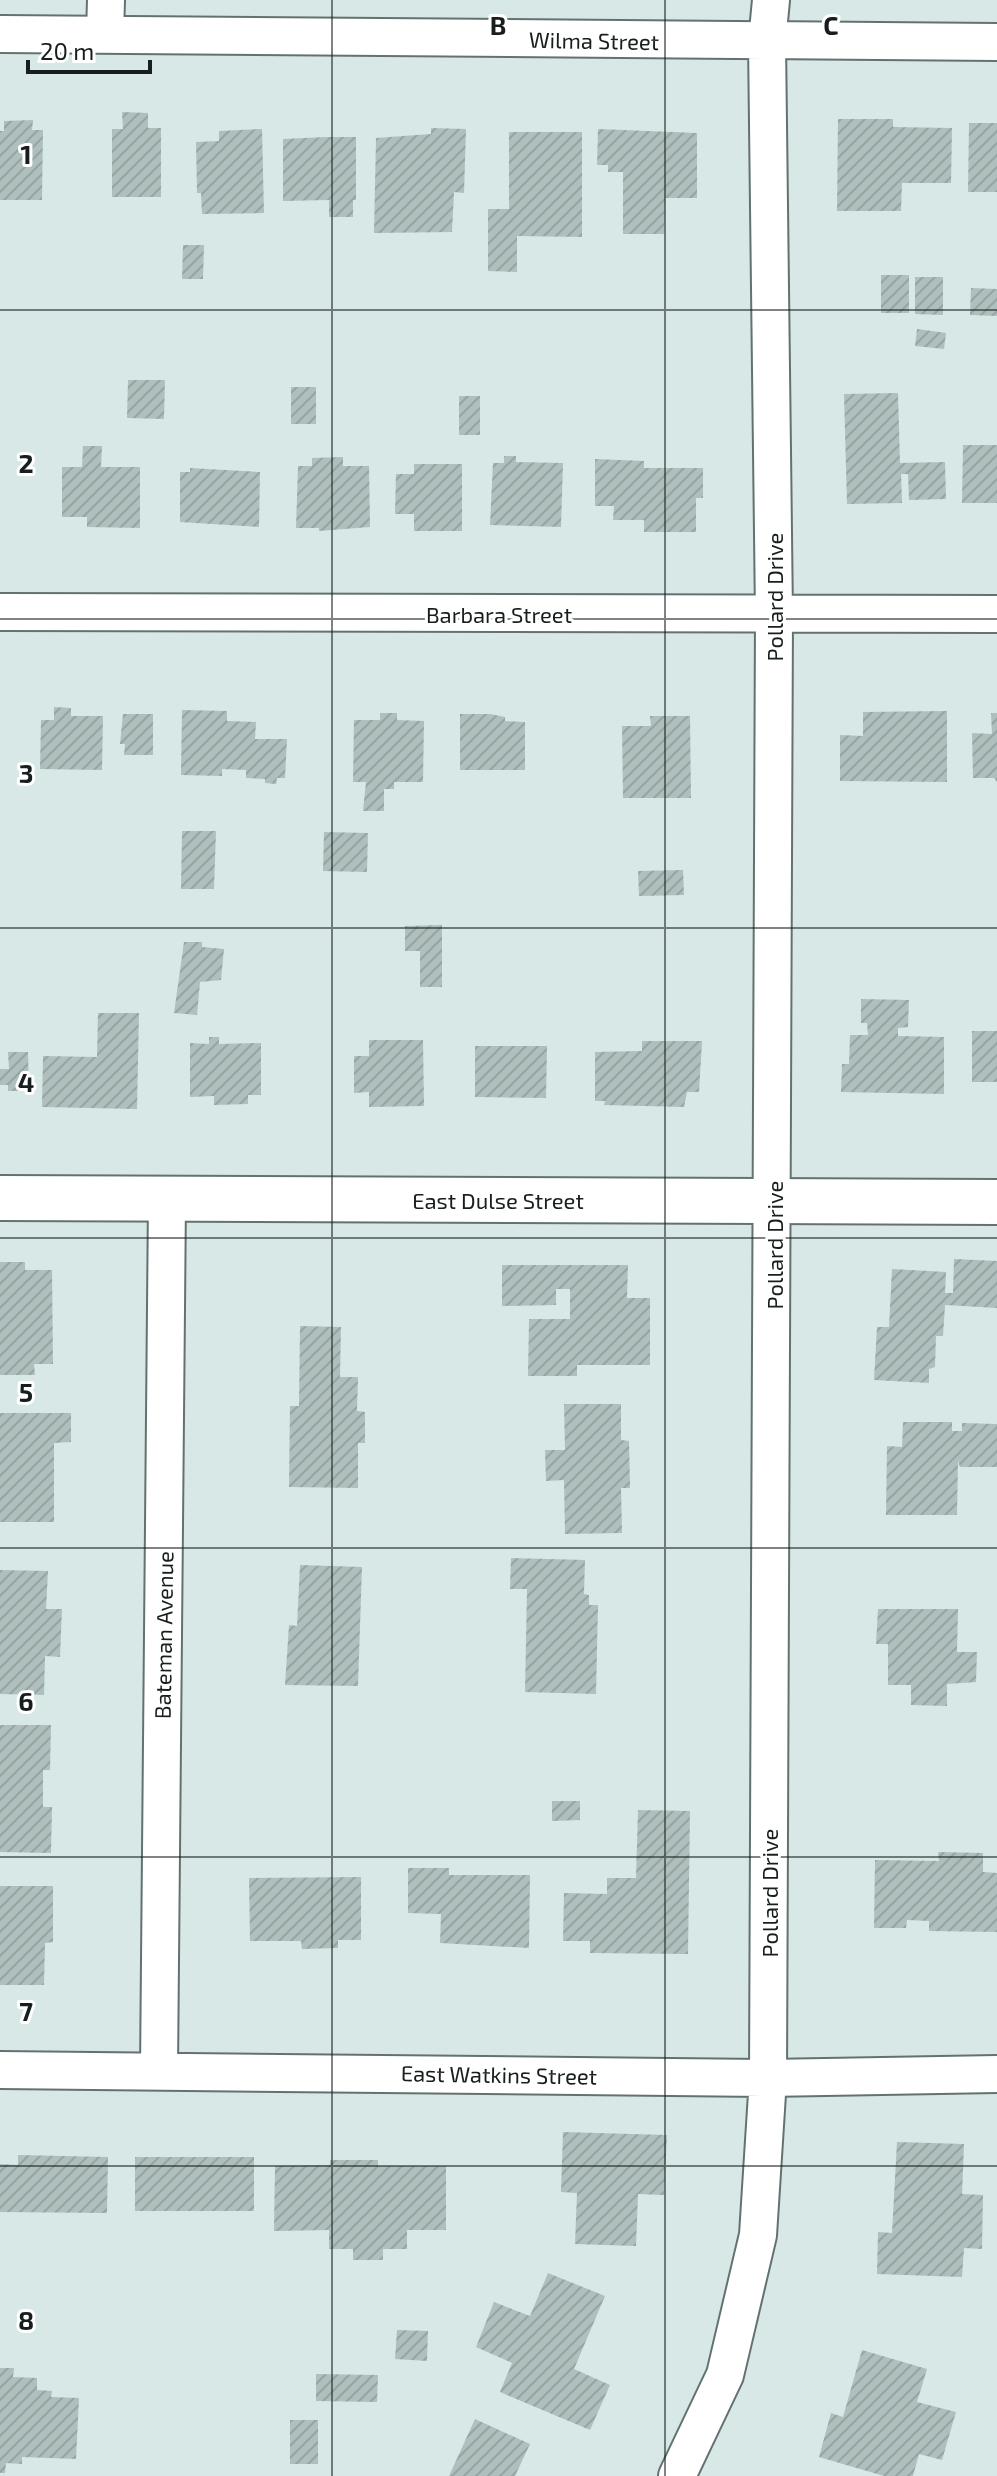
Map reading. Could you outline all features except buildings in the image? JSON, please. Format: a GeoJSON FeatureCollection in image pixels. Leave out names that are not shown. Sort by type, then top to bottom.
{"type":"FeatureCollection","features":[{"type":"Feature","properties":{"kind":"street","name":"Pollard Drive"},"geometry":{"type":"LineString","coordinates":[[677,2476],[725,2375],[758,2235],[768,2078],[774,1201],[774,615],[767,42],[771,0]]}},
{"type":"Feature","properties":{"kind":"street","name":"Wilma Street"},"geometry":{"type":"LineString","coordinates":[[0,34],[106,17],[767,42],[997,42]]}},
{"type":"Feature","properties":{"kind":"street","name":"Barbara Street"},"geometry":{"type":"LineString","coordinates":[[0,612],[997,614]]}},
{"type":"Feature","properties":{"kind":"street","name":"East Dulse Street"},"geometry":{"type":"LineString","coordinates":[[0,1198],[997,1202]]}},
{"type":"Feature","properties":{"kind":"street","name":"Bateman Avenue"},"geometry":{"type":"LineString","coordinates":[[159,2070],[167,1199]]}},
{"type":"Feature","properties":{"kind":"street","name":"East Watkins Street"},"geometry":{"type":"LineString","coordinates":[[0,2070],[768,2078],[997,2074]]}}]}
